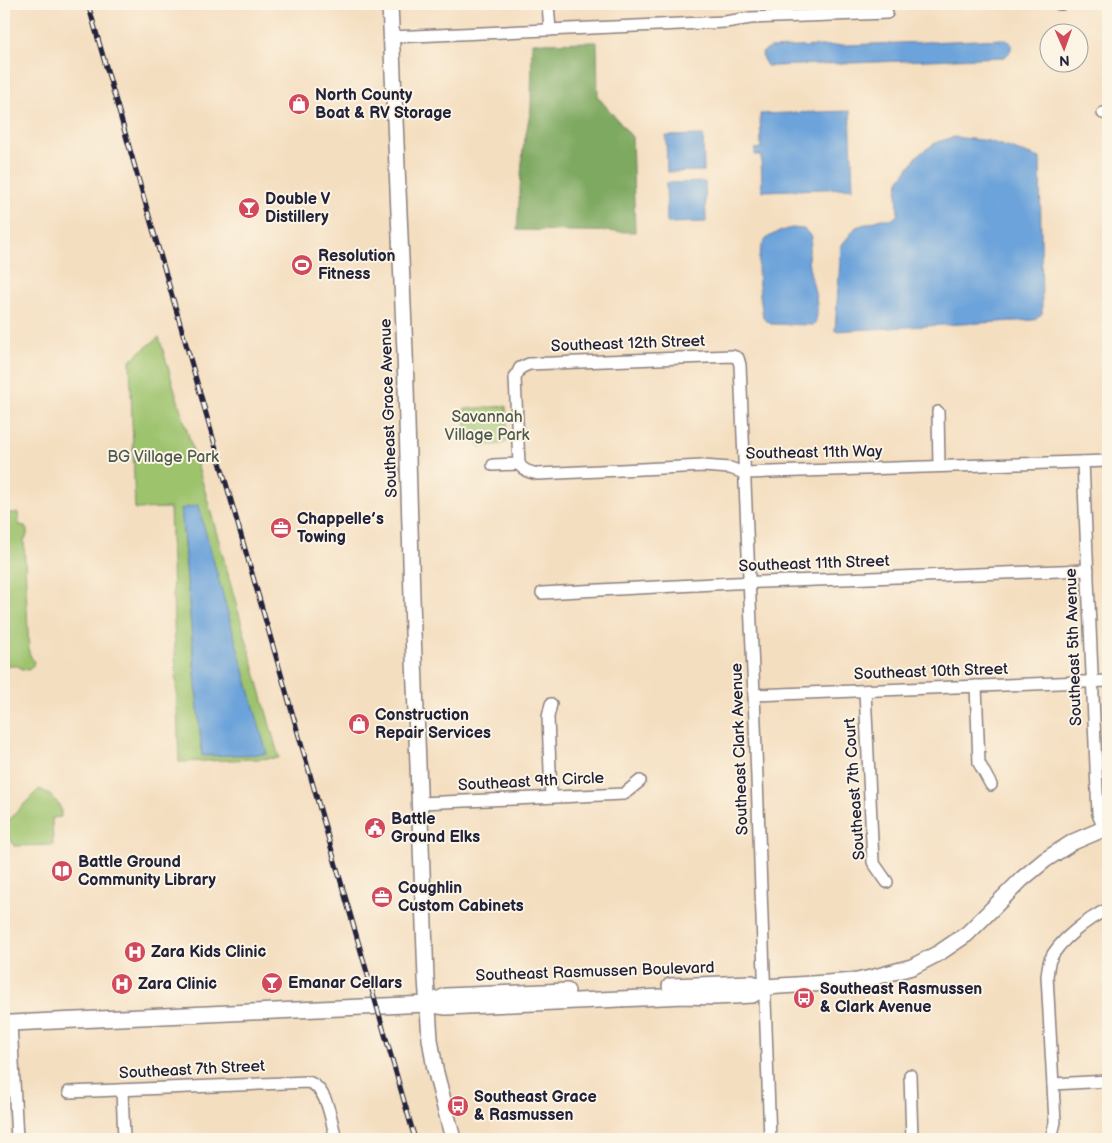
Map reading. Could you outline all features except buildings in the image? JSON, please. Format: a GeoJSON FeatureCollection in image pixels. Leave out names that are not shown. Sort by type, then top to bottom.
{"type":"FeatureCollection","features":[{"type":"Feature","properties":{"kind":"street","name":"Southeast Grace Avenue"},"geometry":{"type":"LineString","coordinates":[[390,4],[405,352],[427,1004],[435,1069],[453,1139]]}},
{"type":"Feature","properties":{"kind":"street"},"geometry":{"type":"LineString","coordinates":[[548,4],[550,30]]}},
{"type":"Feature","properties":{"kind":"street"},"geometry":{"type":"LineString","coordinates":[[391,37],[725,22],[751,18],[887,13]]}},
{"type":"Feature","properties":{"kind":"street","name":"Southeast 12th Street"},"geometry":{"type":"LineString","coordinates":[[519,464],[515,378],[520,368],[529,364],[732,356],[738,358]]}},
{"type":"Feature","properties":{"kind":"street","name":"Southeast Clark Avenue"},"geometry":{"type":"LineString","coordinates":[[738,358],[740,364],[750,583],[770,1139]]}},
{"type":"Feature","properties":{"kind":"street"},"geometry":{"type":"LineString","coordinates":[[938,412],[939,466]]}},
{"type":"Feature","properties":{"kind":"street","name":"Southeast 11th Way"},"geometry":{"type":"LineString","coordinates":[[493,466],[519,464],[522,469],[538,474],[703,466],[730,468],[744,473],[1108,461]]}},
{"type":"Feature","properties":{"kind":"street","name":"Southeast 5th Avenue"},"geometry":{"type":"LineString","coordinates":[[1083,462],[1098,814],[1106,828]]}},
{"type":"Feature","properties":{"kind":"street","name":"Southeast 11th Street"},"geometry":{"type":"LineString","coordinates":[[542,593],[1088,570]]}},
{"type":"Feature","properties":{"kind":"street","name":"Southeast 10th Street"},"geometry":{"type":"LineString","coordinates":[[754,695],[1108,681]]}},
{"type":"Feature","properties":{"kind":"street"},"geometry":{"type":"LineString","coordinates":[[976,686],[979,764],[991,785]]}},
{"type":"Feature","properties":{"kind":"street","name":"Southeast 7th Court"},"geometry":{"type":"LineString","coordinates":[[866,691],[873,862],[887,882]]}},
{"type":"Feature","properties":{"kind":"street"},"geometry":{"type":"LineString","coordinates":[[551,704],[548,717],[551,797]]}},
{"type":"Feature","properties":{"kind":"street","name":"Southeast 9th Circle"},"geometry":{"type":"LineString","coordinates":[[420,803],[624,794],[640,781]]}},
{"type":"Feature","properties":{"kind":"street","name":"Southeast Rasmussen Boulevard"},"geometry":{"type":"LineString","coordinates":[[6,1023],[427,1004],[446,1007],[684,996],[715,997],[752,995],[765,988],[867,979],[900,971],[947,949],[967,934],[1022,879],[1045,860],[1072,842],[1106,828]]}},
{"type":"Feature","properties":{"kind":"street"},"geometry":{"type":"LineString","coordinates":[[1051,1139],[1055,1122],[1047,976],[1048,962],[1055,950],[1065,940],[1085,923],[1108,909]]}},
{"type":"Feature","properties":{"kind":"street"},"geometry":{"type":"LineString","coordinates":[[6,1023],[17,1139]]}},
{"type":"Feature","properties":{"kind":"street"},"geometry":{"type":"LineString","coordinates":[[910,1075],[912,1139]]}},
{"type":"Feature","properties":{"kind":"street"},"geometry":{"type":"LineString","coordinates":[[1053,1084],[1108,1081]]}},
{"type":"Feature","properties":{"kind":"street","name":"Southeast 7th Street"},"geometry":{"type":"LineString","coordinates":[[69,1092],[308,1082],[316,1085],[325,1102],[336,1139]]}},
{"type":"Feature","properties":{"kind":"street"},"geometry":{"type":"LineString","coordinates":[[122,1090],[124,1139]]}},
{"type":"Feature","properties":{"kind":"green space"},"geometry":{"type":"Polygon","coordinates":[[[597,42],[598,97],[632,137],[635,232],[517,230],[523,149],[531,108],[532,43],[597,42]]]}},
{"type":"Feature","properties":{"kind":"green space","name":"BG Village Park"},"geometry":{"type":"Polygon","coordinates":[[[159,337],[203,484],[279,758],[179,762],[170,508],[135,509],[130,360],[159,337]],[[198,505],[181,509],[202,755],[266,754],[198,505]]]}},
{"type":"Feature","properties":{"kind":"green space","name":"Savannah Village Park"},"geometry":{"type":"Polygon","coordinates":[[[506,406],[508,441],[481,448],[466,430],[464,409],[506,406]]]}},
{"type":"Feature","properties":{"kind":"green space"},"geometry":{"type":"Polygon","coordinates":[[[4,513],[18,513],[19,525],[25,526],[27,532],[24,540],[29,653],[34,662],[28,670],[18,666],[4,666],[4,513]]]}},
{"type":"Feature","properties":{"kind":"green space"},"geometry":{"type":"Polygon","coordinates":[[[39,789],[52,797],[61,809],[61,817],[52,818],[53,845],[14,846],[10,838],[4,834],[6,827],[4,825],[39,789]]]}},
{"type":"Feature","properties":{"kind":"water"},"geometry":{"type":"Polygon","coordinates":[[[1004,39],[1011,43],[1010,51],[1005,57],[767,66],[762,53],[769,48],[1004,39]]]}},
{"type":"Feature","properties":{"kind":"water"},"geometry":{"type":"Polygon","coordinates":[[[850,111],[853,188],[762,191],[761,155],[755,155],[755,149],[761,148],[760,114],[850,111]]]}},
{"type":"Feature","properties":{"kind":"water"},"geometry":{"type":"Polygon","coordinates":[[[703,135],[704,171],[667,172],[666,136],[703,135]]]}},
{"type":"Feature","properties":{"kind":"water"},"geometry":{"type":"Polygon","coordinates":[[[954,137],[989,141],[1040,158],[1042,314],[1034,320],[835,331],[841,246],[856,227],[882,219],[893,219],[898,214],[897,193],[899,181],[918,155],[937,142],[954,137]]]}},
{"type":"Feature","properties":{"kind":"water"},"geometry":{"type":"Polygon","coordinates":[[[705,182],[706,222],[667,223],[666,183],[705,182]]]}},
{"type":"Feature","properties":{"kind":"water"},"geometry":{"type":"Polygon","coordinates":[[[792,228],[804,229],[812,237],[808,260],[817,302],[814,325],[771,324],[763,318],[758,274],[760,251],[764,242],[770,236],[792,228]]]}},
{"type":"Feature","properties":{"kind":"water"},"geometry":{"type":"Polygon","coordinates":[[[198,505],[267,754],[202,756],[181,509],[198,505]]]}},
{"type":"Feature","properties":{"kind":"railway"},"geometry":{"type":"LineString","coordinates":[[88,4],[415,1139]]}},
{"type":"Feature","properties":{"kind":"place","name":"North County Boat & RV Storage"},"geometry":{"type":"Point","coordinates":[299,104]}},
{"type":"Feature","properties":{"kind":"place","name":"Double V Distillery"},"geometry":{"type":"Point","coordinates":[249,208]}},
{"type":"Feature","properties":{"kind":"place","name":"Resolution Fitness"},"geometry":{"type":"Point","coordinates":[302,265]}},
{"type":"Feature","properties":{"kind":"place","name":"Chappelle’s Towing"},"geometry":{"type":"Point","coordinates":[281,528]}},
{"type":"Feature","properties":{"kind":"place","name":"Construction Repair Services"},"geometry":{"type":"Point","coordinates":[359,724]}},
{"type":"Feature","properties":{"kind":"place","name":"Battle Ground Elks"},"geometry":{"type":"Point","coordinates":[375,828]}},
{"type":"Feature","properties":{"kind":"place","name":"Battle Ground Community Library"},"geometry":{"type":"Point","coordinates":[62,871]}},
{"type":"Feature","properties":{"kind":"place","name":"Coughlin Custom Cabinets"},"geometry":{"type":"Point","coordinates":[382,897]}},
{"type":"Feature","properties":{"kind":"place","name":"Zara Kids Clinic"},"geometry":{"type":"Point","coordinates":[135,952]}},
{"type":"Feature","properties":{"kind":"place","name":"Emanar Cellars"},"geometry":{"type":"Point","coordinates":[272,983]}},
{"type":"Feature","properties":{"kind":"place","name":"Zara Clinic"},"geometry":{"type":"Point","coordinates":[122,984]}},
{"type":"Feature","properties":{"kind":"place","name":"Southeast Rasmussen & Clark Avenue"},"geometry":{"type":"Point","coordinates":[804,998]}},
{"type":"Feature","properties":{"kind":"place","name":"Southeast Grace & Rasmussen"},"geometry":{"type":"Point","coordinates":[458,1106]}}]}
